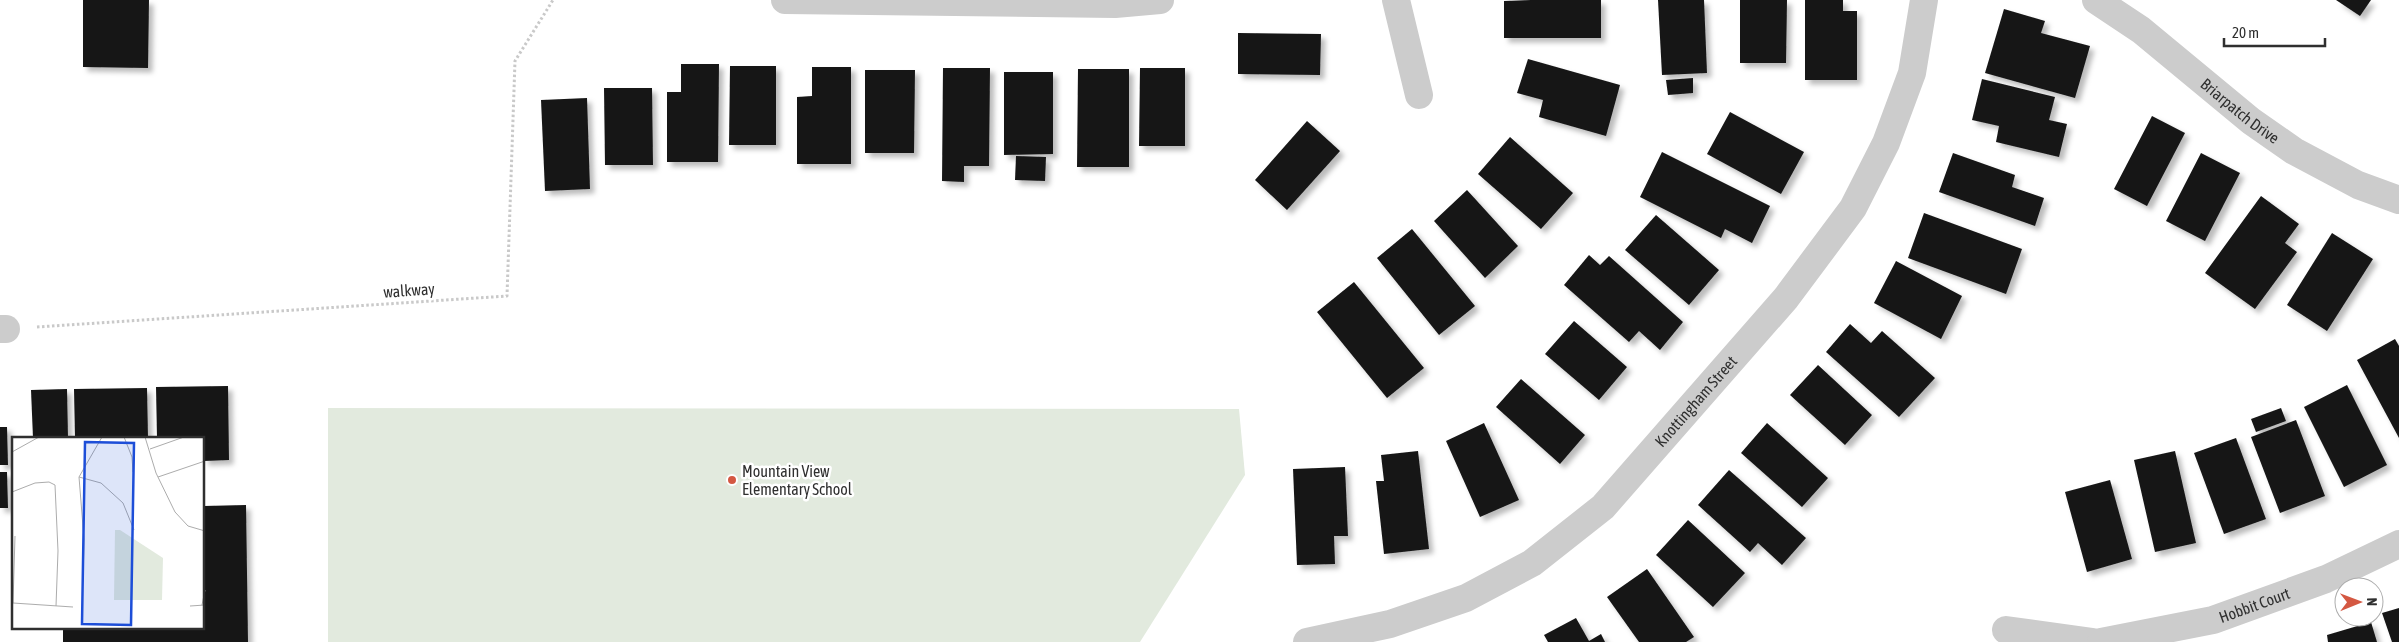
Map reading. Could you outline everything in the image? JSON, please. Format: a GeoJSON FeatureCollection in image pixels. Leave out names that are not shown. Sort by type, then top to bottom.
{"type":"FeatureCollection","features":[{"type":"Feature","properties":{"kind":"street"},"geometry":{"type":"LineString","coordinates":[[785,0],[1115,4],[1160,0]]}},
{"type":"Feature","properties":{"kind":"street"},"geometry":{"type":"LineString","coordinates":[[1396,0],[1419,95]]}},
{"type":"Feature","properties":{"kind":"street","name":"Knottingham Street"},"geometry":{"type":"LineString","coordinates":[[1307,642],[1390,624],[1466,598],[1532,563],[1603,506],[1786,298],[1853,208],[1886,143],[1912,73],[1924,0]]}},
{"type":"Feature","properties":{"kind":"street","name":"Briarpatch Drive"},"geometry":{"type":"LineString","coordinates":[[2096,0],[2140,30],[2251,121],[2294,151],[2358,185],[2399,200]]}},
{"type":"Feature","properties":{"kind":"street","name":"Hobbit Court"},"geometry":{"type":"LineString","coordinates":[[2101,642],[2213,620],[2326,579],[2399,544]]}},
{"type":"Feature","properties":{"kind":"street"},"geometry":{"type":"LineString","coordinates":[[2006,630],[2093,642]]}},
{"type":"Feature","properties":{"kind":"path","name":"walkway"},"geometry":{"type":"LineString","coordinates":[[3,329],[507,296],[516,62],[553,0]]}},
{"type":"Feature","properties":{"kind":"shaded area"},"geometry":{"type":"Polygon","coordinates":[[[328,408],[1239,409],[1245,475],[1140,642],[328,642],[328,408]]]}},
{"type":"Feature","properties":{"kind":"building"},"geometry":{"type":"Polygon","coordinates":[[[83,0],[149,0],[148,68],[83,67],[83,0]]]}},
{"type":"Feature","properties":{"kind":"building"},"geometry":{"type":"Polygon","coordinates":[[[1601,0],[1601,38],[1504,38],[1504,1],[1601,0]]]}},
{"type":"Feature","properties":{"kind":"building"},"geometry":{"type":"Polygon","coordinates":[[[1658,0],[1704,0],[1707,73],[1662,75],[1658,0]]]}},
{"type":"Feature","properties":{"kind":"building"},"geometry":{"type":"Polygon","coordinates":[[[1740,0],[1787,0],[1786,63],[1740,63],[1740,0]]]}},
{"type":"Feature","properties":{"kind":"building"},"geometry":{"type":"Polygon","coordinates":[[[1805,0],[1843,0],[1843,11],[1857,11],[1857,80],[1805,80],[1805,0]]]}},
{"type":"Feature","properties":{"kind":"building"},"geometry":{"type":"Polygon","coordinates":[[[2336,0],[2371,0],[2360,16],[2336,0]]]}},
{"type":"Feature","properties":{"kind":"building"},"geometry":{"type":"Polygon","coordinates":[[[2004,9],[2045,21],[2041,33],[2090,46],[2075,98],[1985,73],[2004,9]]]}},
{"type":"Feature","properties":{"kind":"building"},"geometry":{"type":"Polygon","coordinates":[[[1238,33],[1321,34],[1320,75],[1238,74],[1238,33]]]}},
{"type":"Feature","properties":{"kind":"building"},"geometry":{"type":"Polygon","coordinates":[[[1528,59],[1620,85],[1606,136],[1539,117],[1543,100],[1517,93],[1528,59]]]}},
{"type":"Feature","properties":{"kind":"building"},"geometry":{"type":"Polygon","coordinates":[[[681,64],[719,64],[718,162],[667,162],[667,92],[681,92],[681,64]]]}},
{"type":"Feature","properties":{"kind":"building"},"geometry":{"type":"Polygon","coordinates":[[[730,66],[776,66],[776,145],[729,145],[730,66]]]}},
{"type":"Feature","properties":{"kind":"building"},"geometry":{"type":"Polygon","coordinates":[[[812,67],[851,67],[851,164],[797,164],[797,97],[812,96],[812,67]]]}},
{"type":"Feature","properties":{"kind":"building"},"geometry":{"type":"Polygon","coordinates":[[[943,68],[990,68],[989,166],[964,166],[964,182],[942,181],[943,68]]]}},
{"type":"Feature","properties":{"kind":"building"},"geometry":{"type":"Polygon","coordinates":[[[1140,68],[1185,68],[1185,146],[1139,146],[1140,68]]]}},
{"type":"Feature","properties":{"kind":"building"},"geometry":{"type":"Polygon","coordinates":[[[1078,69],[1129,69],[1129,167],[1077,167],[1078,69]]]}},
{"type":"Feature","properties":{"kind":"building"},"geometry":{"type":"Polygon","coordinates":[[[865,70],[915,70],[914,153],[865,153],[865,70]]]}},
{"type":"Feature","properties":{"kind":"building"},"geometry":{"type":"Polygon","coordinates":[[[1004,72],[1053,72],[1053,154],[1004,155],[1004,72]]]}},
{"type":"Feature","properties":{"kind":"building"},"geometry":{"type":"Polygon","coordinates":[[[1693,78],[1693,93],[1668,95],[1666,80],[1693,78]]]}},
{"type":"Feature","properties":{"kind":"building"},"geometry":{"type":"Polygon","coordinates":[[[1982,79],[2055,97],[2049,120],[2067,124],[2059,157],[1996,142],[1999,126],[1972,120],[1982,79]]]}},
{"type":"Feature","properties":{"kind":"building"},"geometry":{"type":"Polygon","coordinates":[[[604,88],[652,88],[653,165],[605,165],[604,88]]]}},
{"type":"Feature","properties":{"kind":"building"},"geometry":{"type":"Polygon","coordinates":[[[587,98],[590,189],[545,191],[541,100],[587,98]]]}},
{"type":"Feature","properties":{"kind":"building"},"geometry":{"type":"Polygon","coordinates":[[[1730,112],[1804,152],[1781,194],[1707,154],[1730,112]]]}},
{"type":"Feature","properties":{"kind":"building"},"geometry":{"type":"Polygon","coordinates":[[[2152,116],[2185,133],[2147,206],[2114,189],[2152,116]]]}},
{"type":"Feature","properties":{"kind":"building"},"geometry":{"type":"Polygon","coordinates":[[[1307,121],[1340,151],[1287,210],[1255,180],[1307,121]]]}},
{"type":"Feature","properties":{"kind":"building"},"geometry":{"type":"Polygon","coordinates":[[[1510,137],[1573,193],[1541,229],[1478,174],[1510,137]]]}},
{"type":"Feature","properties":{"kind":"building"},"geometry":{"type":"Polygon","coordinates":[[[1662,152],[1770,206],[1752,243],[1725,229],[1721,238],[1640,197],[1662,152]]]}},
{"type":"Feature","properties":{"kind":"building"},"geometry":{"type":"Polygon","coordinates":[[[1953,153],[2015,175],[2012,187],[2044,198],[2035,226],[1939,192],[1953,153]]]}},
{"type":"Feature","properties":{"kind":"building"},"geometry":{"type":"Polygon","coordinates":[[[2201,153],[2240,173],[2205,241],[2166,221],[2201,153]]]}},
{"type":"Feature","properties":{"kind":"building"},"geometry":{"type":"Polygon","coordinates":[[[1016,156],[1046,157],[1045,181],[1015,180],[1016,156]]]}},
{"type":"Feature","properties":{"kind":"building"},"geometry":{"type":"Polygon","coordinates":[[[1467,190],[1518,246],[1485,278],[1434,221],[1467,190]]]}},
{"type":"Feature","properties":{"kind":"building"},"geometry":{"type":"Polygon","coordinates":[[[2261,196],[2299,224],[2285,243],[2297,252],[2255,309],[2205,273],[2261,196]]]}},
{"type":"Feature","properties":{"kind":"building"},"geometry":{"type":"Polygon","coordinates":[[[1924,213],[2022,249],[2006,294],[1908,258],[1924,213]]]}},
{"type":"Feature","properties":{"kind":"building"},"geometry":{"type":"Polygon","coordinates":[[[1656,215],[1719,270],[1689,305],[1625,250],[1656,215]]]}},
{"type":"Feature","properties":{"kind":"building"},"geometry":{"type":"Polygon","coordinates":[[[1412,229],[1475,306],[1439,335],[1377,258],[1412,229]]]}},
{"type":"Feature","properties":{"kind":"building"},"geometry":{"type":"Polygon","coordinates":[[[2332,233],[2373,259],[2327,331],[2287,305],[2332,233]]]}},
{"type":"Feature","properties":{"kind":"building"},"geometry":{"type":"Polygon","coordinates":[[[1589,255],[1600,265],[1609,256],[1683,322],[1660,350],[1639,331],[1629,342],[1564,285],[1589,255]]]}},
{"type":"Feature","properties":{"kind":"building"},"geometry":{"type":"Polygon","coordinates":[[[1896,261],[1962,296],[1941,339],[1874,303],[1896,261]]]}},
{"type":"Feature","properties":{"kind":"building"},"geometry":{"type":"Polygon","coordinates":[[[1354,282],[1424,368],[1387,398],[1317,312],[1354,282]]]}},
{"type":"Feature","properties":{"kind":"building"},"geometry":{"type":"Polygon","coordinates":[[[1574,321],[1627,367],[1599,400],[1545,354],[1574,321]]]}},
{"type":"Feature","properties":{"kind":"building"},"geometry":{"type":"Polygon","coordinates":[[[1850,324],[1871,343],[1882,331],[1935,378],[1899,417],[1826,352],[1850,324]]]}},
{"type":"Feature","properties":{"kind":"building"},"geometry":{"type":"Polygon","coordinates":[[[2395,339],[2399,346],[2399,438],[2357,360],[2395,339]]]}},
{"type":"Feature","properties":{"kind":"building"},"geometry":{"type":"Polygon","coordinates":[[[1818,365],[1872,415],[1845,445],[1790,395],[1818,365]]]}},
{"type":"Feature","properties":{"kind":"building"},"geometry":{"type":"Polygon","coordinates":[[[1521,379],[1585,435],[1560,464],[1496,407],[1521,379]]]}},
{"type":"Feature","properties":{"kind":"building"},"geometry":{"type":"Polygon","coordinates":[[[2347,385],[2387,465],[2344,487],[2304,407],[2347,385]]]}},
{"type":"Feature","properties":{"kind":"building"},"geometry":{"type":"Polygon","coordinates":[[[228,386],[229,460],[205,461],[205,437],[157,437],[156,387],[228,386]]]}},
{"type":"Feature","properties":{"kind":"building"},"geometry":{"type":"Polygon","coordinates":[[[147,388],[148,437],[75,437],[74,389],[147,388]]]}},
{"type":"Feature","properties":{"kind":"building"},"geometry":{"type":"Polygon","coordinates":[[[67,389],[68,437],[33,437],[31,390],[67,389]]]}},
{"type":"Feature","properties":{"kind":"building"},"geometry":{"type":"Polygon","coordinates":[[[2281,408],[2286,421],[2256,432],[2251,419],[2281,408]]]}},
{"type":"Feature","properties":{"kind":"building"},"geometry":{"type":"Polygon","coordinates":[[[2296,420],[2325,496],[2280,513],[2251,437],[2296,420]]]}},
{"type":"Feature","properties":{"kind":"building"},"geometry":{"type":"Polygon","coordinates":[[[1484,423],[1519,500],[1480,517],[1446,441],[1484,423]]]}},
{"type":"Feature","properties":{"kind":"building"},"geometry":{"type":"Polygon","coordinates":[[[1767,423],[1828,478],[1802,507],[1741,453],[1767,423]]]}},
{"type":"Feature","properties":{"kind":"building"},"geometry":{"type":"Polygon","coordinates":[[[0,427],[7,427],[8,465],[0,465],[0,427]]]}},
{"type":"Feature","properties":{"kind":"building"},"geometry":{"type":"Polygon","coordinates":[[[2236,438],[2266,519],[2224,534],[2194,453],[2236,438]]]}},
{"type":"Feature","properties":{"kind":"building"},"geometry":{"type":"Polygon","coordinates":[[[1418,451],[1429,549],[1384,554],[1376,481],[1384,481],[1381,455],[1418,451]]]}},
{"type":"Feature","properties":{"kind":"building"},"geometry":{"type":"Polygon","coordinates":[[[2175,451],[2196,543],[2155,552],[2134,460],[2175,451]]]}},
{"type":"Feature","properties":{"kind":"building"},"geometry":{"type":"Polygon","coordinates":[[[1345,467],[1348,536],[1334,536],[1335,564],[1297,565],[1293,469],[1345,467]]]}},
{"type":"Feature","properties":{"kind":"building"},"geometry":{"type":"Polygon","coordinates":[[[1729,470],[1806,538],[1782,565],[1758,543],[1750,552],[1698,505],[1729,470]]]}},
{"type":"Feature","properties":{"kind":"building"},"geometry":{"type":"Polygon","coordinates":[[[0,472],[7,472],[8,508],[0,508],[0,472]]]}},
{"type":"Feature","properties":{"kind":"building"},"geometry":{"type":"Polygon","coordinates":[[[2110,480],[2132,559],[2087,572],[2065,492],[2110,480]]]}},
{"type":"Feature","properties":{"kind":"building"},"geometry":{"type":"Polygon","coordinates":[[[246,505],[248,642],[63,642],[63,630],[205,630],[205,506],[246,505]]]}},
{"type":"Feature","properties":{"kind":"building"},"geometry":{"type":"Polygon","coordinates":[[[1688,520],[1745,573],[1713,607],[1656,555],[1688,520]]]}},
{"type":"Feature","properties":{"kind":"building"},"geometry":{"type":"Polygon","coordinates":[[[1647,569],[1694,637],[1686,642],[1639,642],[1607,597],[1647,569]]]}},
{"type":"Feature","properties":{"kind":"building"},"geometry":{"type":"Polygon","coordinates":[[[2399,608],[2399,642],[2392,642],[2384,619],[2384,612],[2399,608]]]}},
{"type":"Feature","properties":{"kind":"building"},"geometry":{"type":"Polygon","coordinates":[[[1576,618],[1589,641],[1601,634],[1605,642],[1548,642],[1544,635],[1576,618]]]}},
{"type":"Feature","properties":{"kind":"building"},"geometry":{"type":"Polygon","coordinates":[[[2354,627],[2372,627],[2377,642],[2328,642],[2327,635],[2354,627]]]}},
{"type":"Feature","properties":{"kind":"place","name":"Mountain View Elementary School"},"geometry":{"type":"Point","coordinates":[732,480]}}]}
